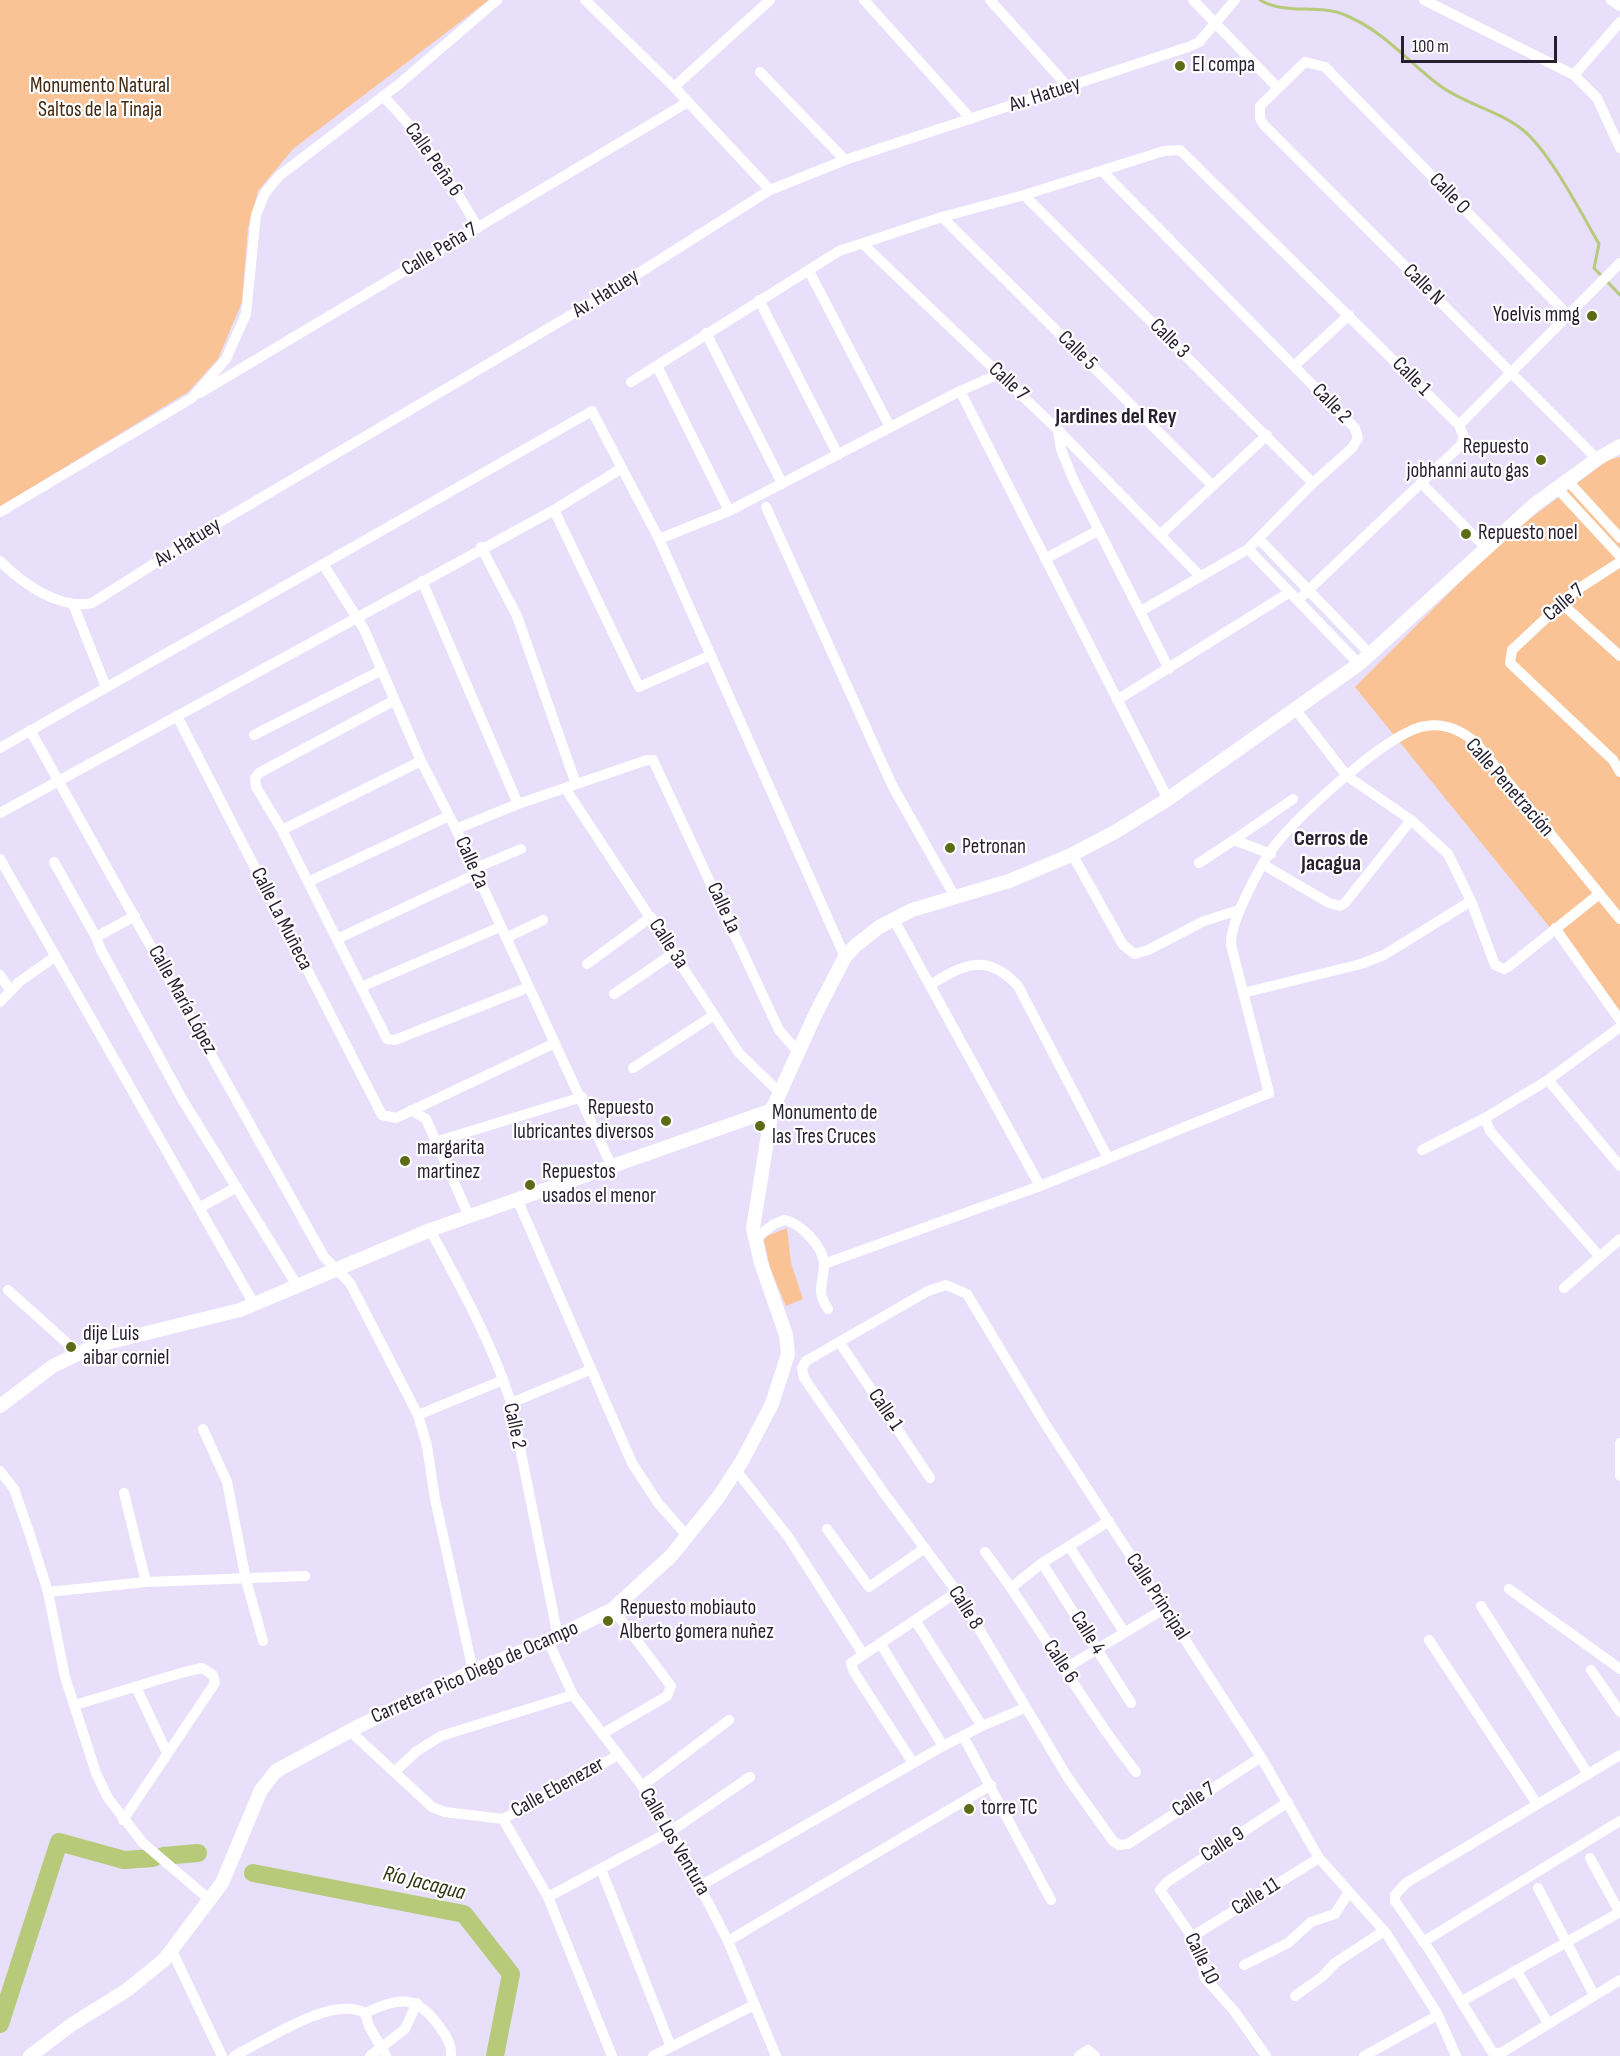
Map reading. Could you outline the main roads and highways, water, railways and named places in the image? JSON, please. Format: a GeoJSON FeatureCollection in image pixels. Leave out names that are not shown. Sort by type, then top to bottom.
{"type":"FeatureCollection","features":[{"type":"Feature","properties":{"kind":"waterway"},"geometry":{"type":"LineString","coordinates":[[1260,0],[1280,7],[1325,10],[1345,15],[1372,29],[1449,92],[1503,117],[1523,130],[1544,153],[1599,244],[1594,268],[1620,295]]}},
{"type":"Feature","properties":{"kind":"waterway","name":"Río Jacagua"},"geometry":{"type":"LineString","coordinates":[[0,2024],[59,1842],[124,1860],[153,1858]]}},
{"type":"Feature","properties":{"kind":"waterway","name":"Río Jacagua"},"geometry":{"type":"LineString","coordinates":[[163,1856],[198,1853]]}},
{"type":"Feature","properties":{"kind":"waterway","name":"Río Jacagua"},"geometry":{"type":"LineString","coordinates":[[253,1873],[464,1914],[511,1974],[495,2056]]}},
{"type":"Feature","properties":{"kind":"place","name":"El compa"},"geometry":{"type":"Point","coordinates":[1180,66]}},
{"type":"Feature","properties":{"kind":"place","name":"Yoelvis mmg"},"geometry":{"type":"Point","coordinates":[1592,316]}},
{"type":"Feature","properties":{"kind":"place","name":"Repuesto jobhanni auto gas"},"geometry":{"type":"Point","coordinates":[1541,460]}},
{"type":"Feature","properties":{"kind":"place","name":"Repuesto noel"},"geometry":{"type":"Point","coordinates":[1466,534]}},
{"type":"Feature","properties":{"kind":"place","name":"Petronan"},"geometry":{"type":"Point","coordinates":[950,848]}},
{"type":"Feature","properties":{"kind":"place","name":"Repuesto lubricantes diversos"},"geometry":{"type":"Point","coordinates":[666,1121]}},
{"type":"Feature","properties":{"kind":"place","name":"Monumento de las Tres Cruces"},"geometry":{"type":"Point","coordinates":[760,1126]}},
{"type":"Feature","properties":{"kind":"place","name":"margarita martinez"},"geometry":{"type":"Point","coordinates":[405,1161]}},
{"type":"Feature","properties":{"kind":"place","name":"Repuestos usados el menor"},"geometry":{"type":"Point","coordinates":[530,1185]}},
{"type":"Feature","properties":{"kind":"place","name":"dije Luis aibar corniel"},"geometry":{"type":"Point","coordinates":[71,1347]}},
{"type":"Feature","properties":{"kind":"place","name":"Repuesto mobiauto Alberto gomera nuñez"},"geometry":{"type":"Point","coordinates":[608,1621]}},
{"type":"Feature","properties":{"kind":"place","name":"torre TC"},"geometry":{"type":"Point","coordinates":[969,1809]}},
{"type":"Feature","properties":{"kind":"district","name":"Jardines del Rey"},"geometry":{"type":"Point","coordinates":[1116,417]}},
{"type":"Feature","properties":{"kind":"district","name":"Cerros de Jacagua"},"geometry":{"type":"Point","coordinates":[1331,852]}},
{"type":"Feature","properties":{"kind":"park label","name":"Monumento Natural Saltos de la Tinaja"},"geometry":{"type":"Point","coordinates":[100,99]}}]}
